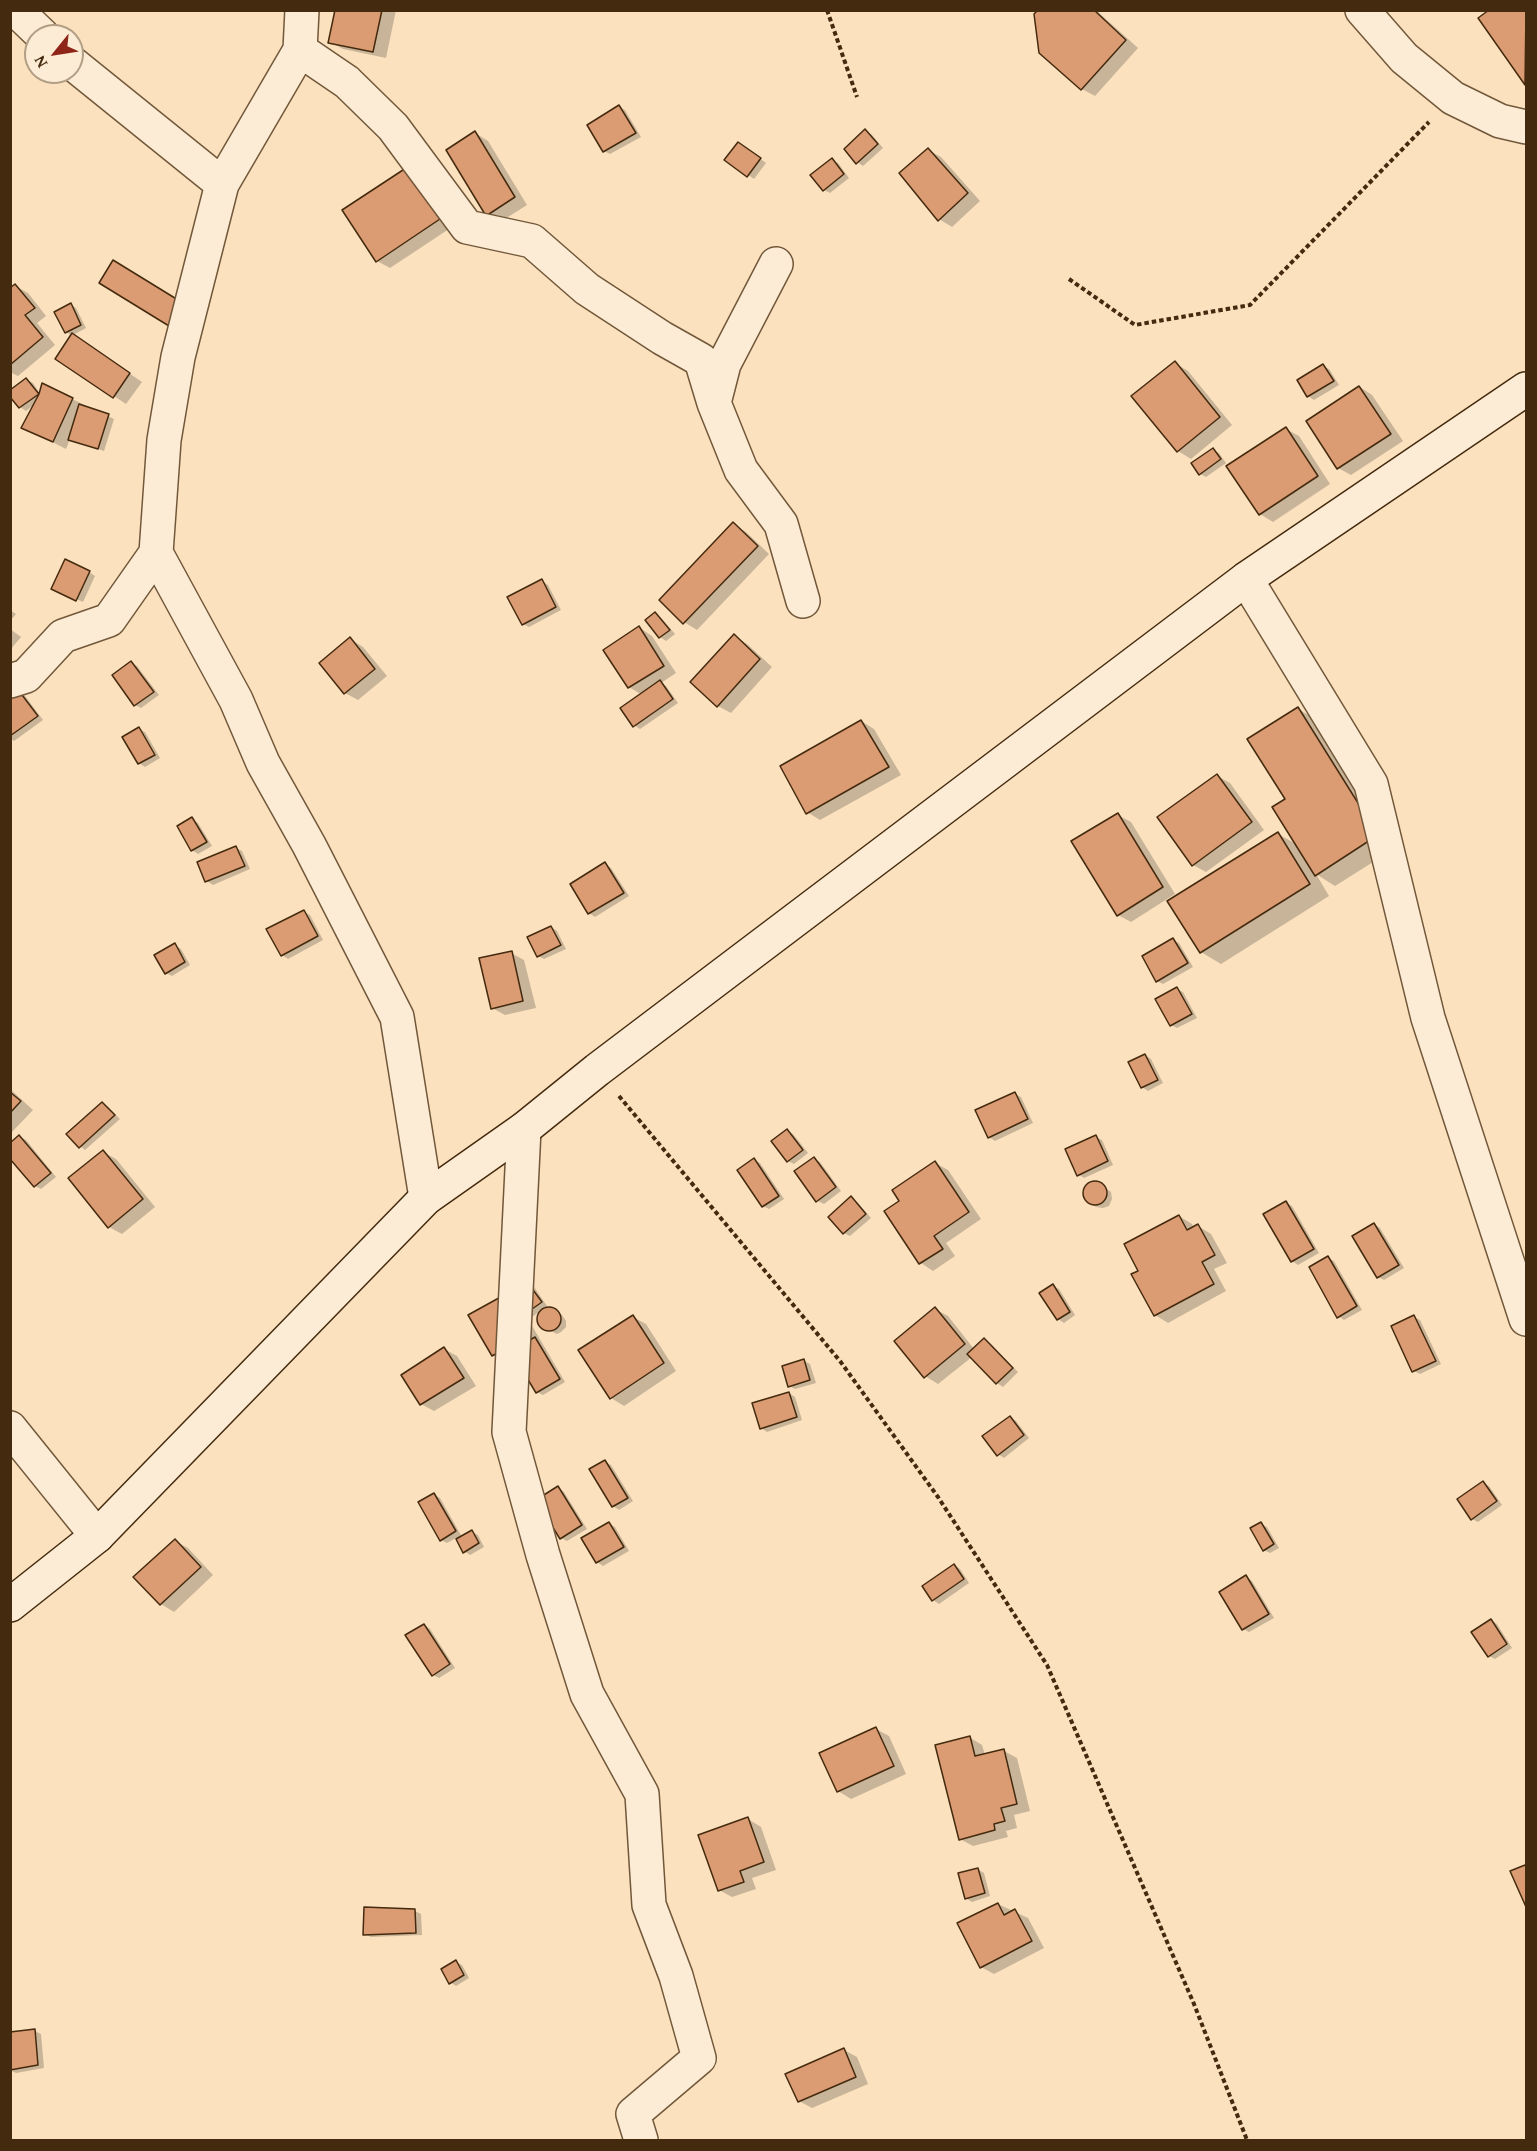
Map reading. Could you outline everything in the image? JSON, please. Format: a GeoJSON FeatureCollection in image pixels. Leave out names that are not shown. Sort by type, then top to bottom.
{"type":"FeatureCollection","features":[{"type":"Feature","properties":{"kind":"street"},"geometry":{"type":"LineString","coordinates":[[16,10],[31,24]]}},
{"type":"Feature","properties":{"kind":"street"},"geometry":{"type":"LineString","coordinates":[[10,681],[26,676],[63,636],[109,620],[156,553],[164,440],[176,369],[222,184],[300,50],[302,10]]}},
{"type":"Feature","properties":{"kind":"street"},"geometry":{"type":"LineString","coordinates":[[1362,10],[1404,58],[1453,98],[1500,121],[1527,127]]}},
{"type":"Feature","properties":{"kind":"street"},"geometry":{"type":"LineString","coordinates":[[300,50],[347,82],[393,128],[467,227],[532,241],[587,289],[662,338],[701,360],[714,403],[741,470],[781,524],[803,601]]}},
{"type":"Feature","properties":{"kind":"street"},"geometry":{"type":"LineString","coordinates":[[84,73],[222,184]]}},
{"type":"Feature","properties":{"kind":"street"},"geometry":{"type":"LineString","coordinates":[[714,403],[724,364],[776,264]]}},
{"type":"Feature","properties":{"kind":"street"},"geometry":{"type":"LineString","coordinates":[[10,1605],[97,1536],[426,1198],[524,1129],[597,1070],[1246,579],[1527,389]]}},
{"type":"Feature","properties":{"kind":"street"},"geometry":{"type":"LineString","coordinates":[[156,553],[236,700],[263,764],[309,845],[397,1017],[426,1198]]}},
{"type":"Feature","properties":{"kind":"street"},"geometry":{"type":"LineString","coordinates":[[1246,579],[1371,784],[1428,1018],[1527,1319]]}},
{"type":"Feature","properties":{"kind":"street"},"geometry":{"type":"LineString","coordinates":[[524,1129],[509,1432],[543,1555],[587,1694],[642,1794],[649,1905],[676,1976],[699,2058],[633,2114],[641,2140]]}},
{"type":"Feature","properties":{"kind":"street"},"geometry":{"type":"LineString","coordinates":[[10,1428],[97,1536]]}},
{"type":"Feature","properties":{"kind":"path"},"geometry":{"type":"LineString","coordinates":[[826,10],[857,97]]}},
{"type":"Feature","properties":{"kind":"path"},"geometry":{"type":"LineString","coordinates":[[1069,279],[1136,325],[1250,305],[1453,98]]}},
{"type":"Feature","properties":{"kind":"path"},"geometry":{"type":"LineString","coordinates":[[597,1070],[840,1361],[938,1497],[1047,1665],[1194,2004],[1246,2140]]}},
{"type":"Feature","properties":{"kind":"building"},"geometry":{"type":"Polygon","coordinates":[[[335,10],[382,10],[373,52],[328,43],[335,10]]]}},
{"type":"Feature","properties":{"kind":"building"},"geometry":{"type":"Polygon","coordinates":[[[1038,10],[1094,10],[1126,40],[1081,90],[1039,53],[1034,14],[1038,10]]]}},
{"type":"Feature","properties":{"kind":"building"},"geometry":{"type":"Polygon","coordinates":[[[1489,10],[1526,10],[1525,85],[1478,18],[1489,10]]]}},
{"type":"Feature","properties":{"kind":"building"},"geometry":{"type":"Polygon","coordinates":[[[619,105],[636,133],[603,152],[587,125],[619,105]]]}},
{"type":"Feature","properties":{"kind":"building"},"geometry":{"type":"Polygon","coordinates":[[[865,129],[878,144],[856,164],[844,149],[865,129]]]}},
{"type":"Feature","properties":{"kind":"building"},"geometry":{"type":"Polygon","coordinates":[[[475,131],[515,197],[486,216],[446,150],[475,131]]]}},
{"type":"Feature","properties":{"kind":"building"},"geometry":{"type":"Polygon","coordinates":[[[738,142],[761,158],[747,177],[724,160],[738,142]]]}},
{"type":"Feature","properties":{"kind":"building"},"geometry":{"type":"Polygon","coordinates":[[[928,148],[968,193],[938,221],[899,173],[928,148]]]}},
{"type":"Feature","properties":{"kind":"building"},"geometry":{"type":"Polygon","coordinates":[[[832,158],[844,174],[823,191],[810,175],[832,158]]]}},
{"type":"Feature","properties":{"kind":"building"},"geometry":{"type":"Polygon","coordinates":[[[406,168],[440,219],[376,262],[342,210],[406,168]]]}},
{"type":"Feature","properties":{"kind":"building"},"geometry":{"type":"Polygon","coordinates":[[[113,260],[183,303],[169,326],[99,283],[113,260]]]}},
{"type":"Feature","properties":{"kind":"building"},"geometry":{"type":"Polygon","coordinates":[[[15,284],[35,308],[25,315],[43,337],[10,365],[10,288],[15,284]]]}},
{"type":"Feature","properties":{"kind":"building"},"geometry":{"type":"Polygon","coordinates":[[[71,303],[81,325],[65,333],[54,312],[71,303]]]}},
{"type":"Feature","properties":{"kind":"building"},"geometry":{"type":"Polygon","coordinates":[[[72,333],[130,373],[113,398],[55,359],[72,333]]]}},
{"type":"Feature","properties":{"kind":"building"},"geometry":{"type":"Polygon","coordinates":[[[1175,361],[1220,417],[1177,452],[1131,396],[1175,361]]]}},
{"type":"Feature","properties":{"kind":"building"},"geometry":{"type":"Polygon","coordinates":[[[1323,364],[1334,381],[1307,397],[1297,380],[1323,364]]]}},
{"type":"Feature","properties":{"kind":"building"},"geometry":{"type":"Polygon","coordinates":[[[26,378],[39,394],[19,408],[10,397],[10,390],[26,378]]]}},
{"type":"Feature","properties":{"kind":"building"},"geometry":{"type":"Polygon","coordinates":[[[42,383],[73,398],[53,442],[21,428],[39,394],[42,383]]]}},
{"type":"Feature","properties":{"kind":"building"},"geometry":{"type":"Polygon","coordinates":[[[1359,386],[1391,434],[1337,469],[1306,421],[1359,386]]]}},
{"type":"Feature","properties":{"kind":"building"},"geometry":{"type":"Polygon","coordinates":[[[79,404],[109,414],[98,449],[68,440],[79,404]]]}},
{"type":"Feature","properties":{"kind":"building"},"geometry":{"type":"Polygon","coordinates":[[[1286,427],[1318,476],[1259,515],[1226,466],[1286,427]]]}},
{"type":"Feature","properties":{"kind":"building"},"geometry":{"type":"Polygon","coordinates":[[[1213,448],[1221,459],[1199,475],[1191,463],[1213,448]]]}},
{"type":"Feature","properties":{"kind":"building"},"geometry":{"type":"Polygon","coordinates":[[[733,522],[758,546],[683,624],[659,600],[733,522]]]}},
{"type":"Feature","properties":{"kind":"building"},"geometry":{"type":"Polygon","coordinates":[[[65,559],[90,571],[76,601],[51,589],[65,559]]]}},
{"type":"Feature","properties":{"kind":"building"},"geometry":{"type":"Polygon","coordinates":[[[542,579],[556,607],[522,625],[507,597],[542,579]]]}},
{"type":"Feature","properties":{"kind":"building"},"geometry":{"type":"Polygon","coordinates":[[[655,612],[670,630],[659,638],[645,620],[655,612]]]}},
{"type":"Feature","properties":{"kind":"building"},"geometry":{"type":"Polygon","coordinates":[[[639,626],[664,666],[628,688],[603,650],[639,626]]]}},
{"type":"Feature","properties":{"kind":"building"},"geometry":{"type":"Polygon","coordinates":[[[734,634],[760,659],[717,707],[690,682],[734,634]]]}},
{"type":"Feature","properties":{"kind":"building"},"geometry":{"type":"Polygon","coordinates":[[[350,637],[375,669],[344,694],[319,663],[350,637]]]}},
{"type":"Feature","properties":{"kind":"building"},"geometry":{"type":"Polygon","coordinates":[[[131,661],[154,692],[134,706],[112,675],[131,661]]]}},
{"type":"Feature","properties":{"kind":"building"},"geometry":{"type":"Polygon","coordinates":[[[660,680],[673,699],[633,727],[620,708],[660,680]]]}},
{"type":"Feature","properties":{"kind":"building"},"geometry":{"type":"Polygon","coordinates":[[[16,687],[38,716],[10,736],[10,690],[16,687]]]}},
{"type":"Feature","properties":{"kind":"building"},"geometry":{"type":"Polygon","coordinates":[[[1298,707],[1378,835],[1315,876],[1272,807],[1285,799],[1247,739],[1298,707]]]}},
{"type":"Feature","properties":{"kind":"building"},"geometry":{"type":"Polygon","coordinates":[[[861,720],[889,767],[806,814],[780,766],[861,720]]]}},
{"type":"Feature","properties":{"kind":"building"},"geometry":{"type":"Polygon","coordinates":[[[139,727],[155,755],[138,764],[122,737],[139,727]]]}},
{"type":"Feature","properties":{"kind":"building"},"geometry":{"type":"Polygon","coordinates":[[[1217,774],[1252,822],[1192,866],[1157,817],[1217,774]]]}},
{"type":"Feature","properties":{"kind":"building"},"geometry":{"type":"Polygon","coordinates":[[[1118,813],[1163,887],[1117,916],[1071,841],[1118,813]]]}},
{"type":"Feature","properties":{"kind":"building"},"geometry":{"type":"Polygon","coordinates":[[[192,817],[207,842],[191,851],[177,826],[192,817]]]}},
{"type":"Feature","properties":{"kind":"building"},"geometry":{"type":"Polygon","coordinates":[[[1278,832],[1310,884],[1200,953],[1167,901],[1278,832]]]}},
{"type":"Feature","properties":{"kind":"building"},"geometry":{"type":"Polygon","coordinates":[[[236,846],[245,866],[205,882],[197,862],[236,846]]]}},
{"type":"Feature","properties":{"kind":"building"},"geometry":{"type":"Polygon","coordinates":[[[605,862],[624,893],[588,914],[570,884],[605,862]]]}},
{"type":"Feature","properties":{"kind":"building"},"geometry":{"type":"Polygon","coordinates":[[[304,910],[318,936],[281,956],[266,929],[304,910]]]}},
{"type":"Feature","properties":{"kind":"building"},"geometry":{"type":"Polygon","coordinates":[[[551,926],[561,945],[537,957],[527,937],[551,926]]]}},
{"type":"Feature","properties":{"kind":"building"},"geometry":{"type":"Polygon","coordinates":[[[1173,938],[1188,963],[1156,982],[1142,956],[1173,938]]]}},
{"type":"Feature","properties":{"kind":"building"},"geometry":{"type":"Polygon","coordinates":[[[175,943],[185,962],[165,974],[154,955],[175,943]]]}},
{"type":"Feature","properties":{"kind":"building"},"geometry":{"type":"Polygon","coordinates":[[[512,951],[523,1001],[491,1009],[479,958],[512,951]]]}},
{"type":"Feature","properties":{"kind":"building"},"geometry":{"type":"Polygon","coordinates":[[[1177,987],[1192,1014],[1170,1026],[1155,999],[1177,987]]]}},
{"type":"Feature","properties":{"kind":"building"},"geometry":{"type":"Polygon","coordinates":[[[1145,1054],[1158,1080],[1141,1088],[1128,1062],[1145,1054]]]}},
{"type":"Feature","properties":{"kind":"building"},"geometry":{"type":"Polygon","coordinates":[[[10,1092],[21,1101],[10,1113],[10,1092]]]}},
{"type":"Feature","properties":{"kind":"building"},"geometry":{"type":"Polygon","coordinates":[[[1015,1092],[1028,1119],[988,1138],[975,1110],[1015,1092]]]}},
{"type":"Feature","properties":{"kind":"building"},"geometry":{"type":"Polygon","coordinates":[[[102,1102],[115,1115],[79,1148],[66,1134],[102,1102]]]}},
{"type":"Feature","properties":{"kind":"building"},"geometry":{"type":"Polygon","coordinates":[[[787,1129],[803,1150],[787,1162],[771,1141],[787,1129]]]}},
{"type":"Feature","properties":{"kind":"building"},"geometry":{"type":"Polygon","coordinates":[[[19,1135],[51,1173],[34,1187],[10,1159],[10,1143],[19,1135]]]}},
{"type":"Feature","properties":{"kind":"building"},"geometry":{"type":"Polygon","coordinates":[[[1096,1135],[1108,1161],[1077,1176],[1065,1149],[1096,1135]]]}},
{"type":"Feature","properties":{"kind":"building"},"geometry":{"type":"Polygon","coordinates":[[[103,1150],[143,1199],[108,1228],[68,1178],[103,1150]]]}},
{"type":"Feature","properties":{"kind":"building"},"geometry":{"type":"Polygon","coordinates":[[[814,1157],[836,1187],[816,1202],[794,1171],[814,1157]]]}},
{"type":"Feature","properties":{"kind":"building"},"geometry":{"type":"Polygon","coordinates":[[[754,1158],[779,1196],[762,1207],[737,1170],[754,1158]]]}},
{"type":"Feature","properties":{"kind":"building"},"geometry":{"type":"Polygon","coordinates":[[[935,1161],[969,1212],[934,1236],[943,1249],[919,1264],[884,1211],[899,1201],[892,1190],[935,1161]]]}},
{"type":"Feature","properties":{"kind":"building"},"geometry":{"type":"Polygon","coordinates":[[[1095,1181],[1104,1184],[1107,1193],[1104,1202],[1095,1205],[1086,1202],[1083,1193],[1086,1184],[1095,1181]]]}},
{"type":"Feature","properties":{"kind":"building"},"geometry":{"type":"Polygon","coordinates":[[[851,1196],[866,1214],[843,1234],[828,1217],[851,1196]]]}},
{"type":"Feature","properties":{"kind":"building"},"geometry":{"type":"Polygon","coordinates":[[[1286,1201],[1314,1249],[1291,1262],[1263,1214],[1286,1201]]]}},
{"type":"Feature","properties":{"kind":"building"},"geometry":{"type":"Polygon","coordinates":[[[1179,1215],[1187,1230],[1198,1224],[1215,1255],[1202,1262],[1214,1284],[1154,1316],[1131,1274],[1138,1271],[1124,1244],[1179,1215]]]}},
{"type":"Feature","properties":{"kind":"building"},"geometry":{"type":"Polygon","coordinates":[[[1374,1223],[1399,1265],[1377,1278],[1352,1236],[1374,1223]]]}},
{"type":"Feature","properties":{"kind":"building"},"geometry":{"type":"Polygon","coordinates":[[[1328,1256],[1357,1306],[1337,1318],[1309,1267],[1328,1256]]]}},
{"type":"Feature","properties":{"kind":"building"},"geometry":{"type":"Polygon","coordinates":[[[525,1279],[542,1302],[525,1314],[525,1279]]]}},
{"type":"Feature","properties":{"kind":"building"},"geometry":{"type":"Polygon","coordinates":[[[1053,1284],[1070,1312],[1057,1320],[1039,1293],[1053,1284]]]}},
{"type":"Feature","properties":{"kind":"building"},"geometry":{"type":"Polygon","coordinates":[[[506,1294],[529,1335],[492,1356],[468,1315],[506,1294]]]}},
{"type":"Feature","properties":{"kind":"building"},"geometry":{"type":"Polygon","coordinates":[[[549,1307],[554,1308],[560,1314],[560,1324],[554,1330],[549,1331],[544,1330],[538,1324],[537,1319],[538,1314],[544,1308],[549,1307]]]}},
{"type":"Feature","properties":{"kind":"building"},"geometry":{"type":"Polygon","coordinates":[[[935,1307],[965,1344],[924,1378],[894,1341],[935,1307]]]}},
{"type":"Feature","properties":{"kind":"building"},"geometry":{"type":"Polygon","coordinates":[[[633,1315],[664,1363],[610,1399],[578,1350],[633,1315]]]}},
{"type":"Feature","properties":{"kind":"building"},"geometry":{"type":"Polygon","coordinates":[[[1414,1315],[1436,1361],[1412,1372],[1391,1326],[1414,1315]]]}},
{"type":"Feature","properties":{"kind":"building"},"geometry":{"type":"Polygon","coordinates":[[[535,1337],[560,1379],[536,1393],[511,1351],[535,1337]]]}},
{"type":"Feature","properties":{"kind":"building"},"geometry":{"type":"Polygon","coordinates":[[[984,1338],[1013,1368],[996,1384],[967,1354],[984,1338]]]}},
{"type":"Feature","properties":{"kind":"building"},"geometry":{"type":"Polygon","coordinates":[[[444,1347],[464,1378],[420,1405],[401,1375],[444,1347]]]}},
{"type":"Feature","properties":{"kind":"building"},"geometry":{"type":"Polygon","coordinates":[[[804,1359],[810,1380],[788,1387],[782,1366],[804,1359]]]}},
{"type":"Feature","properties":{"kind":"building"},"geometry":{"type":"Polygon","coordinates":[[[789,1392],[797,1417],[760,1429],[752,1403],[789,1392]]]}},
{"type":"Feature","properties":{"kind":"building"},"geometry":{"type":"Polygon","coordinates":[[[1010,1416],[1024,1435],[997,1456],[982,1436],[1010,1416]]]}},
{"type":"Feature","properties":{"kind":"building"},"geometry":{"type":"Polygon","coordinates":[[[605,1460],[628,1498],[612,1507],[589,1469],[605,1460]]]}},
{"type":"Feature","properties":{"kind":"building"},"geometry":{"type":"Polygon","coordinates":[[[1483,1481],[1497,1501],[1471,1520],[1457,1499],[1483,1481]]]}},
{"type":"Feature","properties":{"kind":"building"},"geometry":{"type":"Polygon","coordinates":[[[558,1486],[582,1525],[560,1539],[536,1500],[558,1486]]]}},
{"type":"Feature","properties":{"kind":"building"},"geometry":{"type":"Polygon","coordinates":[[[434,1493],[456,1531],[440,1541],[418,1502],[434,1493]]]}},
{"type":"Feature","properties":{"kind":"building"},"geometry":{"type":"Polygon","coordinates":[[[609,1522],[624,1547],[596,1563],[581,1538],[609,1522]]]}},
{"type":"Feature","properties":{"kind":"building"},"geometry":{"type":"Polygon","coordinates":[[[1261,1522],[1274,1544],[1263,1551],[1250,1528],[1261,1522]]]}},
{"type":"Feature","properties":{"kind":"building"},"geometry":{"type":"Polygon","coordinates":[[[472,1530],[479,1543],[463,1553],[456,1539],[472,1530]]]}},
{"type":"Feature","properties":{"kind":"building"},"geometry":{"type":"Polygon","coordinates":[[[175,1539],[201,1567],[160,1605],[133,1577],[175,1539]]]}},
{"type":"Feature","properties":{"kind":"building"},"geometry":{"type":"Polygon","coordinates":[[[954,1564],[964,1579],[932,1601],[922,1586],[954,1564]]]}},
{"type":"Feature","properties":{"kind":"building"},"geometry":{"type":"Polygon","coordinates":[[[1246,1575],[1269,1614],[1242,1630],[1219,1592],[1246,1575]]]}},
{"type":"Feature","properties":{"kind":"building"},"geometry":{"type":"Polygon","coordinates":[[[1491,1619],[1507,1644],[1488,1657],[1471,1632],[1491,1619]]]}},
{"type":"Feature","properties":{"kind":"building"},"geometry":{"type":"Polygon","coordinates":[[[424,1624],[450,1664],[432,1676],[405,1635],[424,1624]]]}},
{"type":"Feature","properties":{"kind":"building"},"geometry":{"type":"Polygon","coordinates":[[[876,1727],[894,1766],[837,1792],[819,1753],[876,1727]]]}},
{"type":"Feature","properties":{"kind":"building"},"geometry":{"type":"Polygon","coordinates":[[[970,1736],[975,1756],[1004,1749],[1017,1804],[1001,1808],[1005,1821],[994,1824],[995,1830],[959,1840],[935,1745],[970,1736]]]}},
{"type":"Feature","properties":{"kind":"building"},"geometry":{"type":"Polygon","coordinates":[[[748,1817],[764,1862],[740,1871],[744,1882],[718,1891],[698,1835],[748,1817]]]}},
{"type":"Feature","properties":{"kind":"building"},"geometry":{"type":"Polygon","coordinates":[[[1525,1865],[1526,1867],[1526,1907],[1510,1871],[1525,1865]]]}},
{"type":"Feature","properties":{"kind":"building"},"geometry":{"type":"Polygon","coordinates":[[[978,1868],[985,1893],[965,1899],[958,1873],[978,1868]]]}},
{"type":"Feature","properties":{"kind":"building"},"geometry":{"type":"Polygon","coordinates":[[[998,1903],[1004,1915],[1015,1909],[1032,1941],[980,1968],[957,1923],[998,1903]]]}},
{"type":"Feature","properties":{"kind":"building"},"geometry":{"type":"Polygon","coordinates":[[[364,1907],[415,1909],[416,1933],[363,1935],[364,1907]]]}},
{"type":"Feature","properties":{"kind":"building"},"geometry":{"type":"Polygon","coordinates":[[[456,1960],[464,1975],[449,1984],[441,1969],[456,1960]]]}},
{"type":"Feature","properties":{"kind":"building"},"geometry":{"type":"Polygon","coordinates":[[[35,2029],[38,2065],[10,2070],[10,2032],[35,2029]]]}},
{"type":"Feature","properties":{"kind":"building"},"geometry":{"type":"Polygon","coordinates":[[[844,2048],[856,2077],[798,2102],[785,2074],[844,2048]]]}}]}
